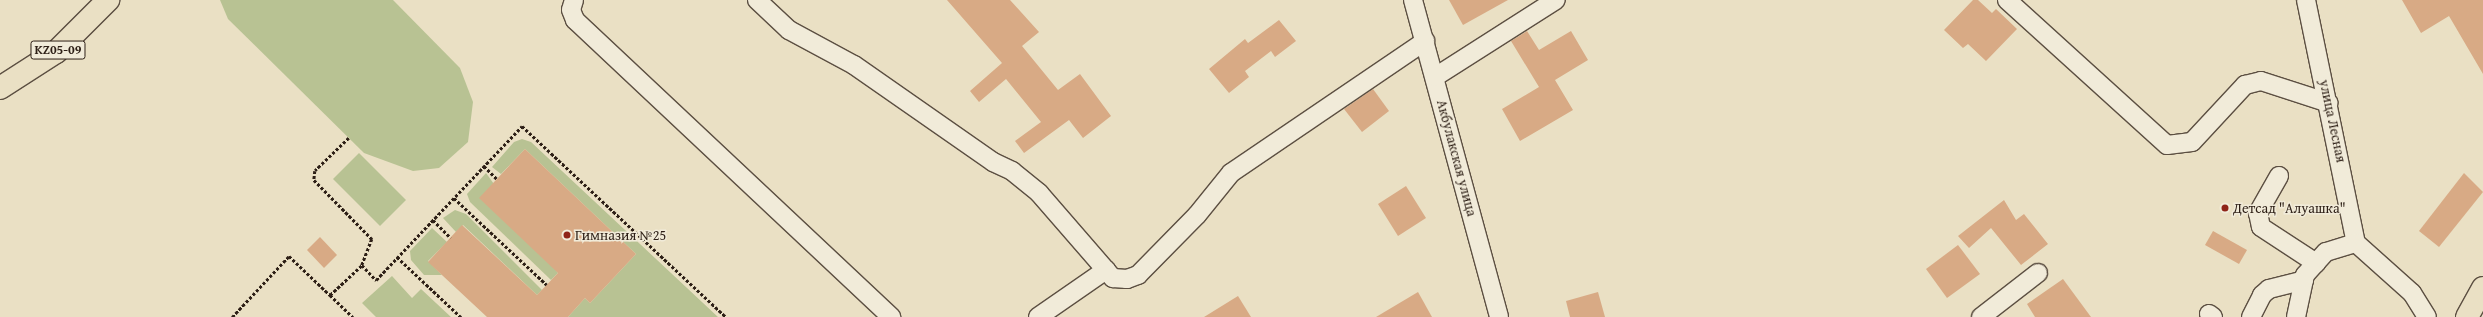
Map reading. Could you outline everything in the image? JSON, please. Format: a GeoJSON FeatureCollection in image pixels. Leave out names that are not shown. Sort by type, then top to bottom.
{"type":"FeatureCollection","features":[{"type":"Feature","properties":{"kind":"main road","name":"KZ05-09"},"geometry":{"type":"LineString","coordinates":[[0,88],[56,52],[108,0]]}},
{"type":"Feature","properties":{"kind":"main road"},"geometry":{"type":"LineString","coordinates":[[2467,317],[2483,288]]}},
{"type":"Feature","properties":{"kind":"street"},"geometry":{"type":"LineString","coordinates":[[574,0],[571,10],[575,20],[890,317]]}},
{"type":"Feature","properties":{"kind":"street"},"geometry":{"type":"LineString","coordinates":[[757,0],[789,30],[854,65],[986,157],[1012,171],[1039,193],[1113,278],[1127,279],[1138,274],[1197,215],[1231,173],[1426,41]]}},
{"type":"Feature","properties":{"kind":"street","name":"Акбулакская улица"},"geometry":{"type":"LineString","coordinates":[[1414,0],[1499,317]]}},
{"type":"Feature","properties":{"kind":"street"},"geometry":{"type":"LineString","coordinates":[[1435,77],[1556,0]]}},
{"type":"Feature","properties":{"kind":"street"},"geometry":{"type":"LineString","coordinates":[[2007,0],[2167,145],[2192,142],[2250,84],[2261,81],[2329,103]]}},
{"type":"Feature","properties":{"kind":"street","name":"улица Лесная"},"geometry":{"type":"LineString","coordinates":[[2306,0],[2329,103],[2356,243]]}},
{"type":"Feature","properties":{"kind":"street"},"geometry":{"type":"LineString","coordinates":[[2279,176],[2258,213],[2261,228],[2316,263]]}},
{"type":"Feature","properties":{"kind":"street"},"geometry":{"type":"LineString","coordinates":[[2296,317],[2304,280],[2316,263],[2326,252],[2356,243],[2412,293],[2427,317]]}},
{"type":"Feature","properties":{"kind":"street"},"geometry":{"type":"LineString","coordinates":[[1038,317],[1106,270]]}},
{"type":"Feature","properties":{"kind":"street"},"geometry":{"type":"LineString","coordinates":[[1981,317],[2038,273]]}},
{"type":"Feature","properties":{"kind":"street"},"geometry":{"type":"LineString","coordinates":[[2251,317],[2262,295],[2269,289],[2304,280]]}},
{"type":"Feature","properties":{"kind":"path"},"geometry":{"type":"LineString","coordinates":[[362,265],[376,280],[522,126],[726,317]]}},
{"type":"Feature","properties":{"kind":"path"},"geometry":{"type":"LineString","coordinates":[[330,295],[362,265],[372,239],[314,180],[315,171],[349,138]]}},
{"type":"Feature","properties":{"kind":"path"},"geometry":{"type":"LineString","coordinates":[[484,166],[497,179]]}},
{"type":"Feature","properties":{"kind":"path"},"geometry":{"type":"LineString","coordinates":[[454,198],[547,284]]}},
{"type":"Feature","properties":{"kind":"path"},"geometry":{"type":"LineString","coordinates":[[433,220],[451,238]]}},
{"type":"Feature","properties":{"kind":"path"},"geometry":{"type":"LineString","coordinates":[[232,317],[289,256],[353,317]]}},
{"type":"Feature","properties":{"kind":"path"},"geometry":{"type":"LineString","coordinates":[[397,257],[461,317]]}},
{"type":"Feature","properties":{"kind":"green space"},"geometry":{"type":"Polygon","coordinates":[[[220,0],[393,0],[460,68],[473,102],[468,142],[439,168],[413,171],[364,153],[228,19],[220,0]]]}},
{"type":"Feature","properties":{"kind":"green space"},"geometry":{"type":"Polygon","coordinates":[[[522,139],[531,142],[718,317],[568,317],[585,298],[590,303],[636,254],[525,149],[501,174],[492,167],[514,142],[522,139]]]}},
{"type":"Feature","properties":{"kind":"green space"},"geometry":{"type":"Polygon","coordinates":[[[359,153],[406,200],[380,226],[333,179],[359,153]]]}},
{"type":"Feature","properties":{"kind":"green space"},"geometry":{"type":"Polygon","coordinates":[[[486,173],[558,273],[551,280],[470,202],[467,194],[486,173]]]}},
{"type":"Feature","properties":{"kind":"green space"},"geometry":{"type":"Polygon","coordinates":[[[455,210],[466,214],[542,290],[537,295],[463,225],[456,232],[443,218],[455,210]]]}},
{"type":"Feature","properties":{"kind":"green space"},"geometry":{"type":"Polygon","coordinates":[[[432,228],[447,242],[428,261],[442,275],[424,275],[411,260],[410,251],[432,228]]]}},
{"type":"Feature","properties":{"kind":"green space"},"geometry":{"type":"Polygon","coordinates":[[[392,276],[412,298],[421,289],[451,317],[376,317],[362,303],[392,276]]]}},
{"type":"Feature","properties":{"kind":"building"},"geometry":{"type":"Polygon","coordinates":[[[947,0],[1010,0],[1039,32],[1022,46],[1058,90],[1080,74],[1111,116],[1083,138],[1069,120],[1024,153],[1015,141],[1041,122],[1006,79],[979,102],[970,91],[1002,63],[947,0]]]}},
{"type":"Feature","properties":{"kind":"building"},"geometry":{"type":"Polygon","coordinates":[[[1449,0],[1508,0],[1463,25],[1449,0]]]}},
{"type":"Feature","properties":{"kind":"building"},"geometry":{"type":"Polygon","coordinates":[[[1973,0],[1978,0],[1992,13],[1996,9],[2017,29],[1986,61],[1968,44],[1963,48],[1944,30],[1973,0]]]}},
{"type":"Feature","properties":{"kind":"building"},"geometry":{"type":"Polygon","coordinates":[[[2402,0],[2483,0],[2483,74],[2449,16],[2421,33],[2402,0]]]}},
{"type":"Feature","properties":{"kind":"building"},"geometry":{"type":"Polygon","coordinates":[[[1279,20],[1296,41],[1275,57],[1271,51],[1245,71],[1249,77],[1229,93],[1209,69],[1245,39],[1248,43],[1279,20]]]}},
{"type":"Feature","properties":{"kind":"building"},"geometry":{"type":"Polygon","coordinates":[[[1527,31],[1539,50],[1571,31],[1588,60],[1555,80],[1573,110],[1520,141],[1502,109],[1539,87],[1511,41],[1527,31]]]}},
{"type":"Feature","properties":{"kind":"building"},"geometry":{"type":"Polygon","coordinates":[[[1373,89],[1389,111],[1362,132],[1344,109],[1373,89]]]}},
{"type":"Feature","properties":{"kind":"building","name":"Гимназия №25"},"geometry":{"type":"Polygon","coordinates":[[[525,149],[636,254],[590,303],[585,298],[568,317],[487,317],[428,262],[462,225],[537,295],[558,273],[479,198],[525,149]]]}},
{"type":"Feature","properties":{"kind":"building"},"geometry":{"type":"Polygon","coordinates":[[[2464,173],[2483,192],[2439,247],[2419,231],[2464,173]]]}},
{"type":"Feature","properties":{"kind":"building"},"geometry":{"type":"Polygon","coordinates":[[[1406,186],[1426,218],[1398,236],[1378,204],[1406,186]]]}},
{"type":"Feature","properties":{"kind":"building"},"geometry":{"type":"Polygon","coordinates":[[[2004,200],[2016,220],[2024,214],[2048,244],[2021,265],[1991,228],[1969,248],[1958,236],[2004,200]]]}},
{"type":"Feature","properties":{"kind":"building"},"geometry":{"type":"Polygon","coordinates":[[[2213,231],[2247,250],[2239,264],[2205,245],[2213,231]]]}},
{"type":"Feature","properties":{"kind":"building"},"geometry":{"type":"Polygon","coordinates":[[[320,237],[337,255],[324,268],[307,250],[320,237]]]}},
{"type":"Feature","properties":{"kind":"building"},"geometry":{"type":"Polygon","coordinates":[[[1958,245],[1980,274],[1947,298],[1926,269],[1958,245]]]}},
{"type":"Feature","properties":{"kind":"building"},"geometry":{"type":"Polygon","coordinates":[[[2063,279],[2091,317],[2035,317],[2027,304],[2063,279]]]}},
{"type":"Feature","properties":{"kind":"building"},"geometry":{"type":"Polygon","coordinates":[[[1418,292],[1432,317],[1376,317],[1418,292]]]}},
{"type":"Feature","properties":{"kind":"building"},"geometry":{"type":"Polygon","coordinates":[[[1598,292],[1605,317],[1570,317],[1566,301],[1598,292]]]}},
{"type":"Feature","properties":{"kind":"building"},"geometry":{"type":"Polygon","coordinates":[[[1238,296],[1251,317],[1204,317],[1238,296]]]}},
{"type":"Feature","properties":{"kind":"place","name":"Детсад \"Алуашка\""},"geometry":{"type":"Point","coordinates":[2225,208]}},
{"type":"Feature","properties":{"kind":"place","name":"Гимназия №25"},"geometry":{"type":"Point","coordinates":[567,235]}}]}
